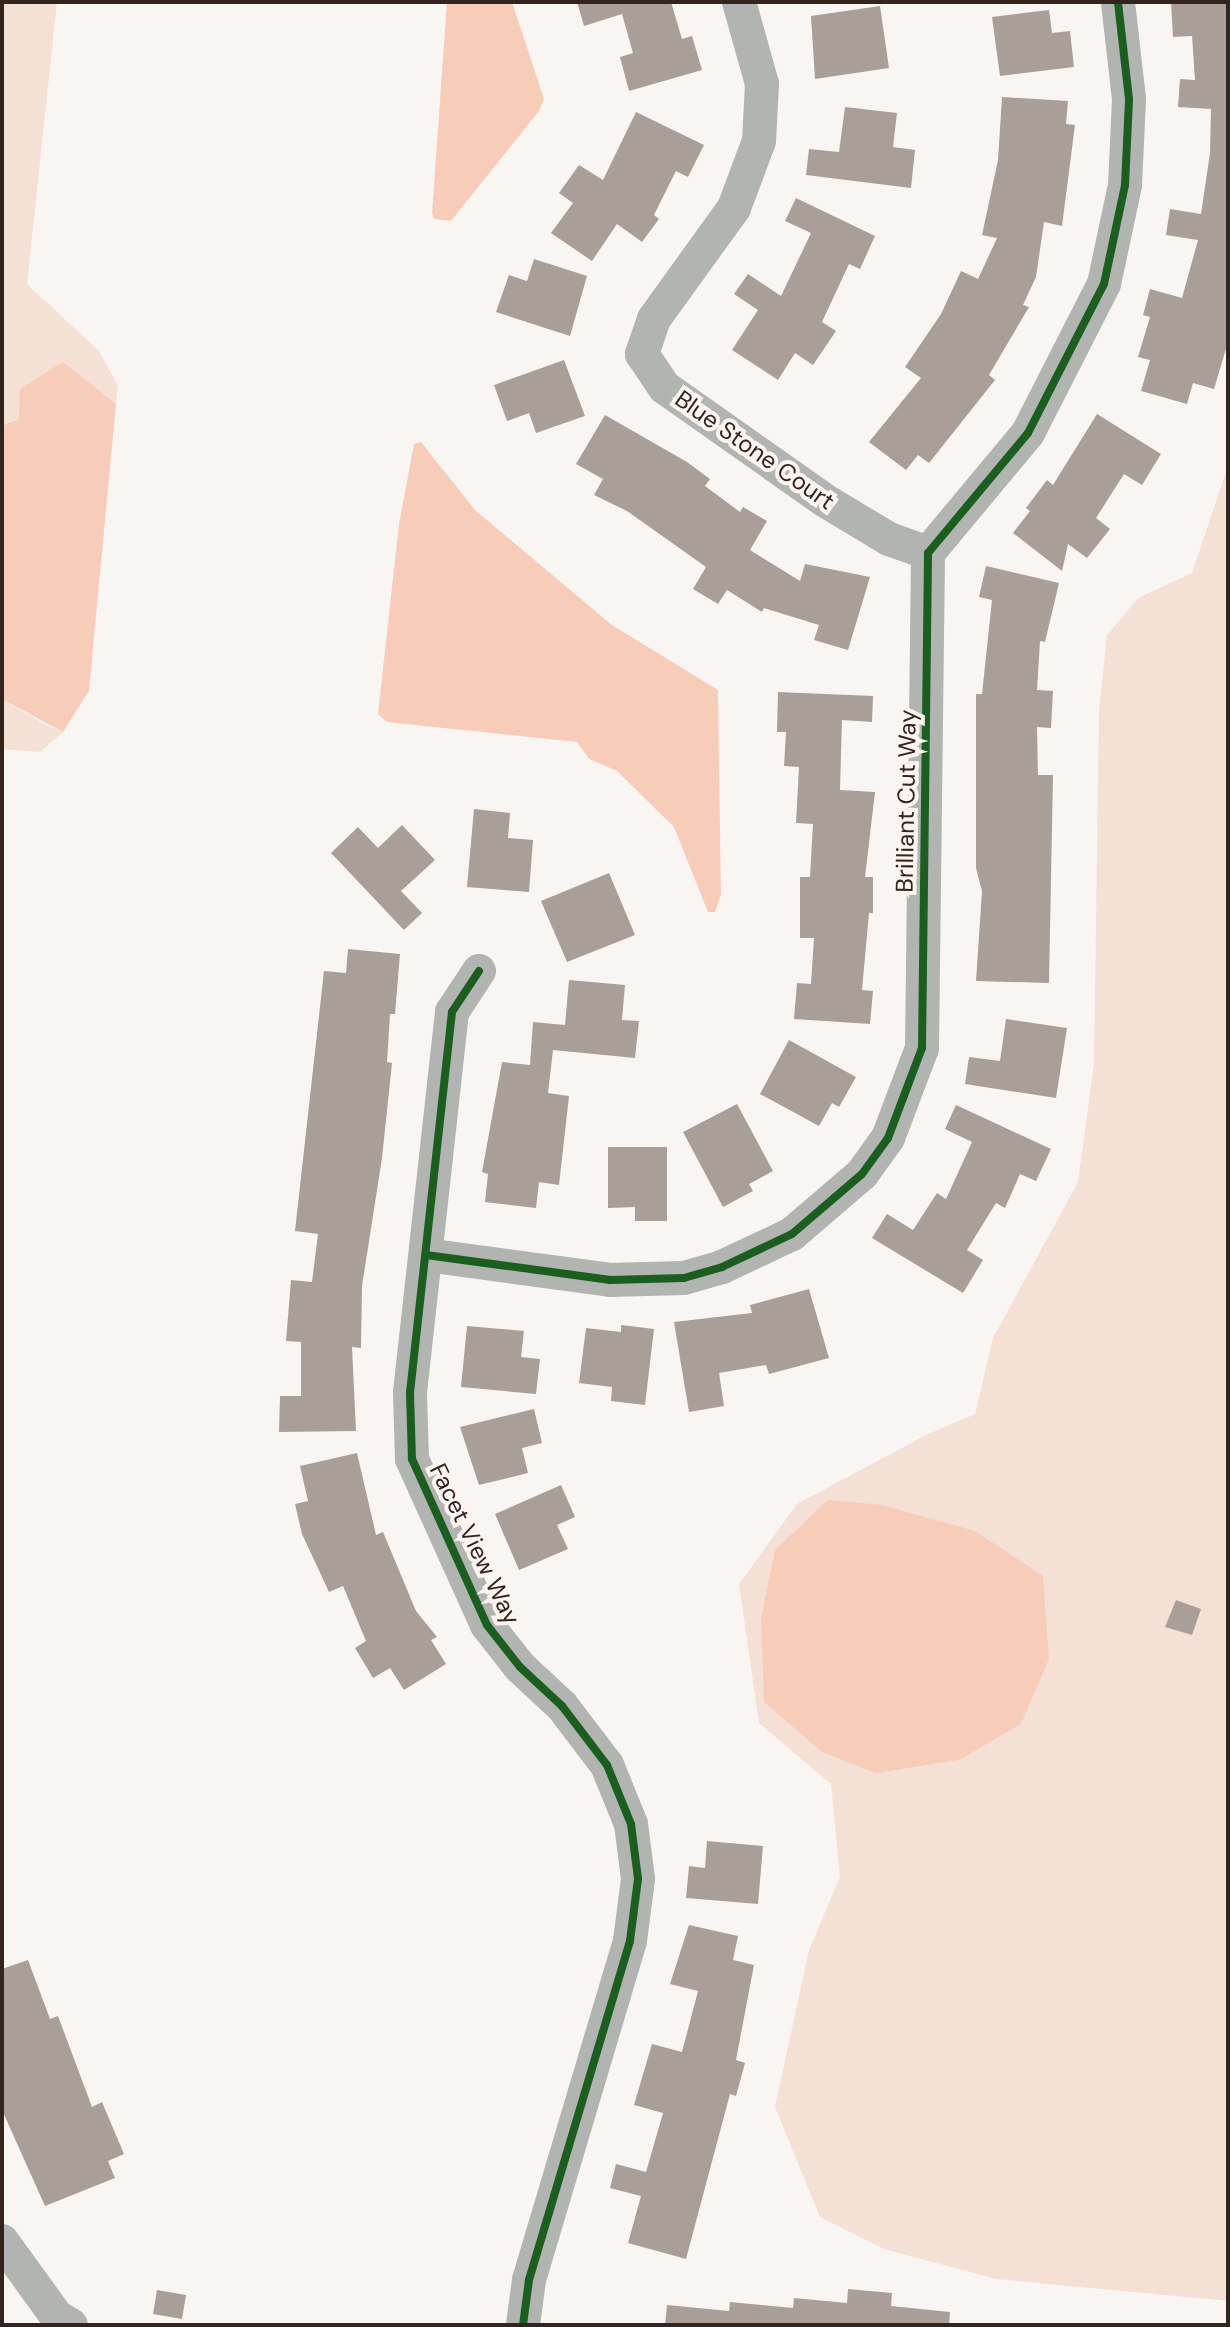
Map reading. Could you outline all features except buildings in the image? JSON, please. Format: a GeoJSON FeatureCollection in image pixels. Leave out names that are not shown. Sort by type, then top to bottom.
{"type":"FeatureCollection","features":[{"type":"Feature","properties":{"kind":"street","name":"Blue Stone Court"},"geometry":{"type":"LineString","coordinates":[[739,2],[762,84],[759,141],[734,208],[654,319],[642,354],[664,387],[824,500],[889,539],[928,553]]}},
{"type":"Feature","properties":{"kind":"street"},"geometry":{"type":"LineString","coordinates":[[928,553],[1028,433],[1104,284],[1126,171],[1129,99],[1118,2]]}},
{"type":"Feature","properties":{"kind":"street","name":"Brilliant Cut Way"},"geometry":{"type":"LineString","coordinates":[[426,1255],[610,1280],[684,1278],[722,1267],[792,1234],[862,1174],[907,1099],[922,1048],[928,553]]}},
{"type":"Feature","properties":{"kind":"street","name":"Facet View Way"},"geometry":{"type":"LineString","coordinates":[[479,971],[452,1012],[410,1393],[412,1459],[487,1625],[520,1667],[562,1706],[607,1765],[631,1824],[638,1879],[630,1941],[529,2280],[523,2325]]}},
{"type":"Feature","properties":{"kind":"street"},"geometry":{"type":"LineString","coordinates":[[2,2241],[57,2317],[71,2325]]}},
{"type":"Feature","properties":{"kind":"shaded area"},"geometry":{"type":"Polygon","coordinates":[[[2,2],[57,2],[27,284],[99,351],[118,386],[116,404],[63,363],[19,419],[2,426],[2,2]]]}},
{"type":"Feature","properties":{"kind":"shaded area"},"geometry":{"type":"Polygon","coordinates":[[[447,2],[512,2],[544,99],[539,111],[451,221],[434,219],[432,213],[447,2]]]}},
{"type":"Feature","properties":{"kind":"shaded area"},"geometry":{"type":"Polygon","coordinates":[[[63,362],[116,404],[89,691],[63,732],[2,699],[2,426],[19,419],[20,389],[63,362]]]}},
{"type":"Feature","properties":{"kind":"shaded area"},"geometry":{"type":"Polygon","coordinates":[[[421,442],[476,511],[612,625],[718,690],[721,895],[715,912],[708,912],[674,827],[617,771],[589,759],[577,742],[387,722],[378,714],[399,524],[414,444],[421,442]]]}},
{"type":"Feature","properties":{"kind":"shaded area"},"geometry":{"type":"Polygon","coordinates":[[[1228,466],[1228,2301],[996,2279],[884,2249],[820,2217],[775,2107],[809,1950],[840,1877],[831,1784],[759,1723],[739,1584],[797,1504],[926,1435],[975,1414],[993,1338],[1078,1182],[1094,1064],[1099,711],[1107,635],[1138,598],[1192,573],[1228,466]]]}},
{"type":"Feature","properties":{"kind":"shaded area"},"geometry":{"type":"Polygon","coordinates":[[[2,699],[63,732],[40,752],[2,749],[2,699]]]}},
{"type":"Feature","properties":{"kind":"shaded area"},"geometry":{"type":"Polygon","coordinates":[[[828,1500],[882,1505],[975,1531],[1043,1576],[1049,1659],[1021,1724],[959,1760],[876,1773],[822,1752],[764,1702],[761,1618],[775,1550],[828,1500]]]}},
{"type":"Feature","properties":{"kind":"cycle path"},"geometry":{"type":"LineString","coordinates":[[426,1255],[610,1280],[684,1278],[722,1267],[792,1234],[862,1174],[888,1138],[922,1048],[928,553],[1028,433],[1104,284],[1125,185],[1129,99],[1118,2]]}},
{"type":"Feature","properties":{"kind":"cycle path"},"geometry":{"type":"LineString","coordinates":[[479,971],[452,1012],[410,1393],[412,1459],[487,1625],[520,1667],[562,1706],[607,1765],[631,1824],[638,1879],[630,1941],[529,2280],[523,2325]]}}]}
